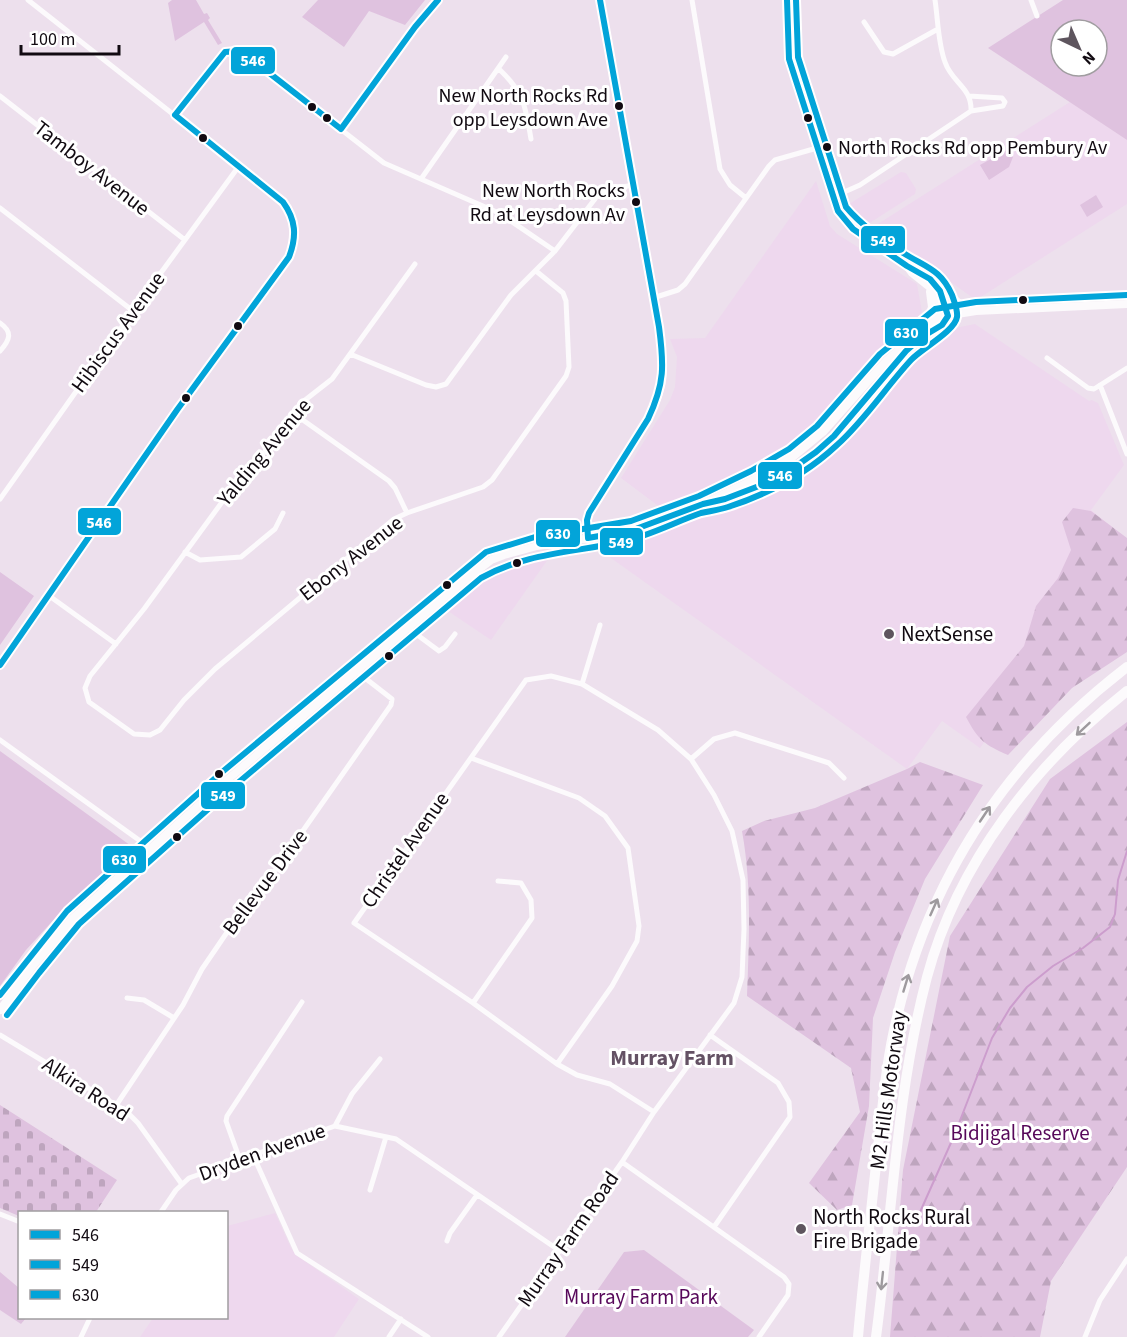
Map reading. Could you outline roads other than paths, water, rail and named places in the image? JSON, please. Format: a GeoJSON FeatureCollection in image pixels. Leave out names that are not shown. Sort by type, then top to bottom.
{"type":"FeatureCollection","features":[{"type":"Feature","properties":{"kind":"highway","name":"M2 Hills Motorway"},"geometry":{"type":"LineString","coordinates":[[858,1334],[890,1050],[916,951],[935,904],[955,864],[994,801],[1041,744],[1066,718],[1127,667]]}},
{"type":"Feature","properties":{"kind":"highway","name":"M2 Hills Motorway"},"geometry":{"type":"LineString","coordinates":[[876,1335],[902,1107],[917,1022],[934,958],[953,908],[971,872],[1000,824],[1044,768],[1075,736],[1127,691]]}},
{"type":"Feature","properties":{"kind":"main road"},"geometry":{"type":"LineString","coordinates":[[588,538],[589,513],[642,427],[661,388],[663,366],[600,0]]}},
{"type":"Feature","properties":{"kind":"main road"},"geometry":{"type":"LineString","coordinates":[[787,0],[789,59],[838,211],[847,224],[907,266],[917,269],[959,303],[976,311]]}},
{"type":"Feature","properties":{"kind":"main road"},"geometry":{"type":"LineString","coordinates":[[907,266],[932,289],[941,308],[948,316]]}},
{"type":"Feature","properties":{"kind":"main road"},"geometry":{"type":"LineString","coordinates":[[924,282],[932,300],[931,313],[926,325]]}},
{"type":"Feature","properties":{"kind":"main road"},"geometry":{"type":"LineString","coordinates":[[703,504],[725,499],[759,486],[789,471],[816,452],[844,426],[906,351],[922,337],[942,325],[948,316],[945,299],[938,286]]}},
{"type":"Feature","properties":{"kind":"main road"},"geometry":{"type":"LineString","coordinates":[[0,1010],[63,928],[150,848],[408,628],[491,561],[530,547],[633,530],[703,504],[755,479],[804,449],[833,422],[887,360],[938,317],[976,311],[1127,304]]}},
{"type":"Feature","properties":{"kind":"street"},"geometry":{"type":"LineString","coordinates":[[0,665],[177,410],[289,257],[296,233],[291,213],[283,202],[28,0]]}},
{"type":"Feature","properties":{"kind":"street"},"geometry":{"type":"LineString","coordinates":[[341,129],[415,27],[438,0]]}},
{"type":"Feature","properties":{"kind":"street"},"geometry":{"type":"LineString","coordinates":[[692,0],[720,169],[723,178],[746,198]]}},
{"type":"Feature","properties":{"kind":"street"},"geometry":{"type":"LineString","coordinates":[[935,0],[945,64],[972,99],[971,111]]}},
{"type":"Feature","properties":{"kind":"street"},"geometry":{"type":"LineString","coordinates":[[1031,0],[1037,16]]}},
{"type":"Feature","properties":{"kind":"street"},"geometry":{"type":"LineString","coordinates":[[864,22],[884,52],[893,54],[938,28]]}},
{"type":"Feature","properties":{"kind":"street"},"geometry":{"type":"LineString","coordinates":[[175,115],[225,52],[238,50],[384,163],[499,213],[555,251]]}},
{"type":"Feature","properties":{"kind":"street"},"geometry":{"type":"LineString","coordinates":[[421,179],[506,57]]}},
{"type":"Feature","properties":{"kind":"street"},"geometry":{"type":"LineString","coordinates":[[499,69],[522,96],[531,139]]}},
{"type":"Feature","properties":{"kind":"street","name":"Tamboy Avenue"},"geometry":{"type":"LineString","coordinates":[[0,96],[185,240]]}},
{"type":"Feature","properties":{"kind":"street"},"geometry":{"type":"LineString","coordinates":[[833,197],[860,185],[971,111],[1003,106],[1005,102],[1002,98],[969,96]]}},
{"type":"Feature","properties":{"kind":"street"},"geometry":{"type":"LineString","coordinates":[[653,298],[678,290],[685,284],[775,160],[817,147]]}},
{"type":"Feature","properties":{"kind":"street","name":"Hibiscus Avenue"},"geometry":{"type":"LineString","coordinates":[[0,499],[238,166]]}},
{"type":"Feature","properties":{"kind":"street"},"geometry":{"type":"LineString","coordinates":[[350,354],[426,385],[442,385],[453,376],[511,295],[555,251],[598,195],[607,190],[633,185]]}},
{"type":"Feature","properties":{"kind":"street"},"geometry":{"type":"LineString","coordinates":[[0,208],[133,311]]}},
{"type":"Feature","properties":{"kind":"street","name":"Yalding Avenue"},"geometry":{"type":"LineString","coordinates":[[116,644],[225,498],[260,458],[300,404],[327,384],[416,264]]}},
{"type":"Feature","properties":{"kind":"street","name":"Ebony Avenue"},"geometry":{"type":"LineString","coordinates":[[116,644],[90,676],[86,688],[87,698],[93,706],[130,732],[150,735],[160,730],[184,700],[215,669],[394,519],[488,484],[566,376],[570,367],[566,301],[563,293],[536,271]]}},
{"type":"Feature","properties":{"kind":"street"},"geometry":{"type":"LineString","coordinates":[[0,322],[7,328],[10,337],[0,351]]}},
{"type":"Feature","properties":{"kind":"street"},"geometry":{"type":"LineString","coordinates":[[1047,357],[1083,386],[1094,389],[1127,368]]}},
{"type":"Feature","properties":{"kind":"street"},"geometry":{"type":"LineString","coordinates":[[442,385],[445,393]]}},
{"type":"Feature","properties":{"kind":"street"},"geometry":{"type":"LineString","coordinates":[[1100,385],[1127,454]]}},
{"type":"Feature","properties":{"kind":"street"},"geometry":{"type":"LineString","coordinates":[[293,413],[389,482],[407,513]]}},
{"type":"Feature","properties":{"kind":"street"},"geometry":{"type":"LineString","coordinates":[[185,552],[200,560],[241,556],[274,529],[283,513]]}},
{"type":"Feature","properties":{"kind":"street"},"geometry":{"type":"LineString","coordinates":[[48,596],[116,644]]}},
{"type":"Feature","properties":{"kind":"street"},"geometry":{"type":"LineString","coordinates":[[582,684],[600,625]]}},
{"type":"Feature","properties":{"kind":"street"},"geometry":{"type":"LineString","coordinates":[[408,628],[439,651],[444,649],[455,634]]}},
{"type":"Feature","properties":{"kind":"street","name":"Bellevue Drive"},"geometry":{"type":"LineString","coordinates":[[117,1104],[221,941],[267,882],[391,705],[392,699],[356,672]]}},
{"type":"Feature","properties":{"kind":"street","name":"Christel Avenue"},"geometry":{"type":"LineString","coordinates":[[622,1162],[654,1112],[734,1003],[742,977],[745,913],[743,880],[732,831],[714,795],[691,759],[658,729],[582,684],[551,675],[526,680],[354,923],[473,1003],[557,1064],[577,1075],[609,1084],[654,1112]]}},
{"type":"Feature","properties":{"kind":"street"},"geometry":{"type":"LineString","coordinates":[[691,759],[714,739],[735,733],[829,763],[844,778]]}},
{"type":"Feature","properties":{"kind":"street"},"geometry":{"type":"LineString","coordinates":[[0,740],[150,848]]}},
{"type":"Feature","properties":{"kind":"street"},"geometry":{"type":"LineString","coordinates":[[471,758],[579,798],[604,816],[628,848],[639,926],[637,941],[612,986],[557,1064]]}},
{"type":"Feature","properties":{"kind":"street"},"geometry":{"type":"LineString","coordinates":[[473,1003],[532,918],[531,900],[520,884],[498,881]]}},
{"type":"Feature","properties":{"kind":"street"},"geometry":{"type":"LineString","coordinates":[[127,998],[144,1000],[174,1018]]}},
{"type":"Feature","properties":{"kind":"street"},"geometry":{"type":"LineString","coordinates":[[240,1160],[226,1116],[303,1002]]}},
{"type":"Feature","properties":{"kind":"street","name":"Alkira Road"},"geometry":{"type":"LineString","coordinates":[[0,1035],[117,1104],[138,1123],[181,1183]]}},
{"type":"Feature","properties":{"kind":"street"},"geometry":{"type":"LineString","coordinates":[[710,1035],[778,1083],[789,1102],[790,1117],[714,1227]]}},
{"type":"Feature","properties":{"kind":"street"},"geometry":{"type":"LineString","coordinates":[[334,1126],[352,1094],[380,1059]]}},
{"type":"Feature","properties":{"kind":"street","name":"Dryden Avenue"},"geometry":{"type":"LineString","coordinates":[[161,1211],[181,1183],[189,1178],[334,1126],[396,1139],[560,1251]]}},
{"type":"Feature","properties":{"kind":"street"},"geometry":{"type":"LineString","coordinates":[[370,1190],[386,1137]]}},
{"type":"Feature","properties":{"kind":"street"},"geometry":{"type":"LineString","coordinates":[[253,1155],[297,1252],[428,1337]]}},
{"type":"Feature","properties":{"kind":"street","name":"Murray Farm Road"},"geometry":{"type":"LineString","coordinates":[[499,1337],[622,1162],[784,1277],[789,1284],[788,1295],[759,1337]]}},
{"type":"Feature","properties":{"kind":"street"},"geometry":{"type":"LineString","coordinates":[[447,1241],[450,1233],[477,1195]]}},
{"type":"Feature","properties":{"kind":"street"},"geometry":{"type":"LineString","coordinates":[[0,1214],[18,1221]]}},
{"type":"Feature","properties":{"kind":"street"},"geometry":{"type":"LineString","coordinates":[[1085,1337],[1100,1300],[1127,1259]]}},
{"type":"Feature","properties":{"kind":"street"},"geometry":{"type":"LineString","coordinates":[[81,1337],[89,1319]]}},
{"type":"Feature","properties":{"kind":"street"},"geometry":{"type":"LineString","coordinates":[[388,1337],[401,1319]]}},
{"type":"Feature","properties":{"kind":"waterway"},"geometry":{"type":"LineString","coordinates":[[916,1221],[954,1136],[992,1038],[1010,1008],[1027,987],[1110,927],[1115,914],[1118,880],[1127,851]]}},
{"type":"Feature","properties":{"kind":"place","name":"New North Rocks Rd opp Leysdown Ave"},"geometry":{"type":"Point","coordinates":[619,106]}},
{"type":"Feature","properties":{"kind":"place","name":"North Rocks Rd opp Pembury Av"},"geometry":{"type":"Point","coordinates":[827,147]}},
{"type":"Feature","properties":{"kind":"place","name":"New North Rocks Rd at Leysdown Av"},"geometry":{"type":"Point","coordinates":[636,202]}},
{"type":"Feature","properties":{"kind":"place","name":"NextSense"},"geometry":{"type":"Point","coordinates":[889,634]}},
{"type":"Feature","properties":{"kind":"place","name":"North Rocks Rural Fire Brigade"},"geometry":{"type":"Point","coordinates":[801,1229]}},
{"type":"Feature","properties":{"kind":"district","name":"Murray Farm"},"geometry":{"type":"Point","coordinates":[672,1057]}},
{"type":"Feature","properties":{"kind":"park label","name":"Bidjigal Reserve"},"geometry":{"type":"Point","coordinates":[1020,1133]}},
{"type":"Feature","properties":{"kind":"park label","name":"Murray Farm Park"},"geometry":{"type":"Point","coordinates":[641,1297]}}]}
